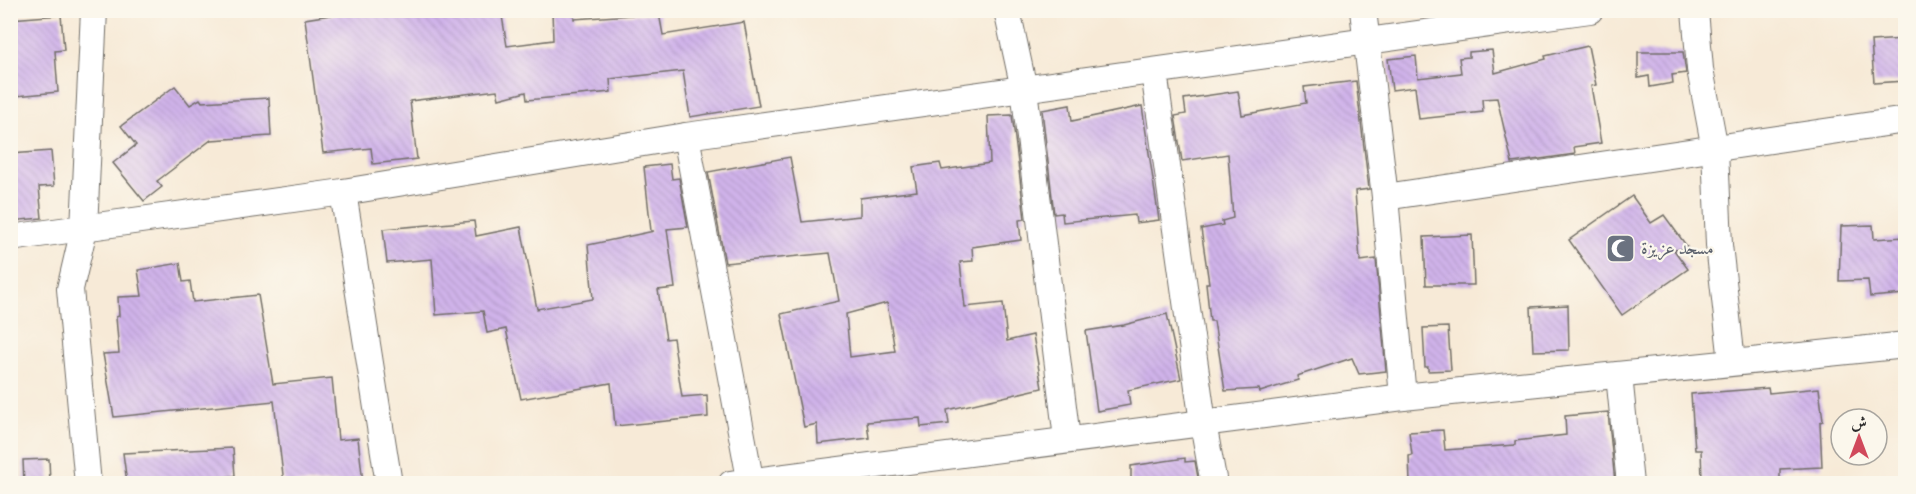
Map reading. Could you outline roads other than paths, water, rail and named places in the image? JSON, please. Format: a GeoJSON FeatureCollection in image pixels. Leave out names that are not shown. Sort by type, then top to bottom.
{"type":"FeatureCollection","features":[{"type":"Feature","properties":{"kind":"street"},"geometry":{"type":"LineString","coordinates":[[88,483],[70,290],[84,229],[94,10]]}},
{"type":"Feature","properties":{"kind":"street"},"geometry":{"type":"LineString","coordinates":[[1007,10],[1024,89],[1067,439]]}},
{"type":"Feature","properties":{"kind":"street"},"geometry":{"type":"LineString","coordinates":[[1363,10],[1385,197],[1403,397]]}},
{"type":"Feature","properties":{"kind":"street"},"geometry":{"type":"LineString","coordinates":[[10,238],[343,192],[686,136],[1590,10]]}},
{"type":"Feature","properties":{"kind":"street"},"geometry":{"type":"LineString","coordinates":[[1695,10],[1700,69],[1714,149],[1719,245],[1732,362]]}},
{"type":"Feature","properties":{"kind":"street"},"geometry":{"type":"LineString","coordinates":[[1154,72],[1203,423],[1214,483]]}},
{"type":"Feature","properties":{"kind":"street"},"geometry":{"type":"LineString","coordinates":[[1385,197],[1905,120]]}},
{"type":"Feature","properties":{"kind":"street"},"geometry":{"type":"LineString","coordinates":[[686,136],[744,483],[1067,439],[1403,397],[1905,345]]}},
{"type":"Feature","properties":{"kind":"street"},"geometry":{"type":"LineString","coordinates":[[343,192],[388,483]]}},
{"type":"Feature","properties":{"kind":"street"},"geometry":{"type":"LineString","coordinates":[[1619,375],[1630,483]]}},
{"type":"Feature","properties":{"kind":"place","name":"مسجد عزيزة"},"geometry":{"type":"Point","coordinates":[1620,248]}}]}
